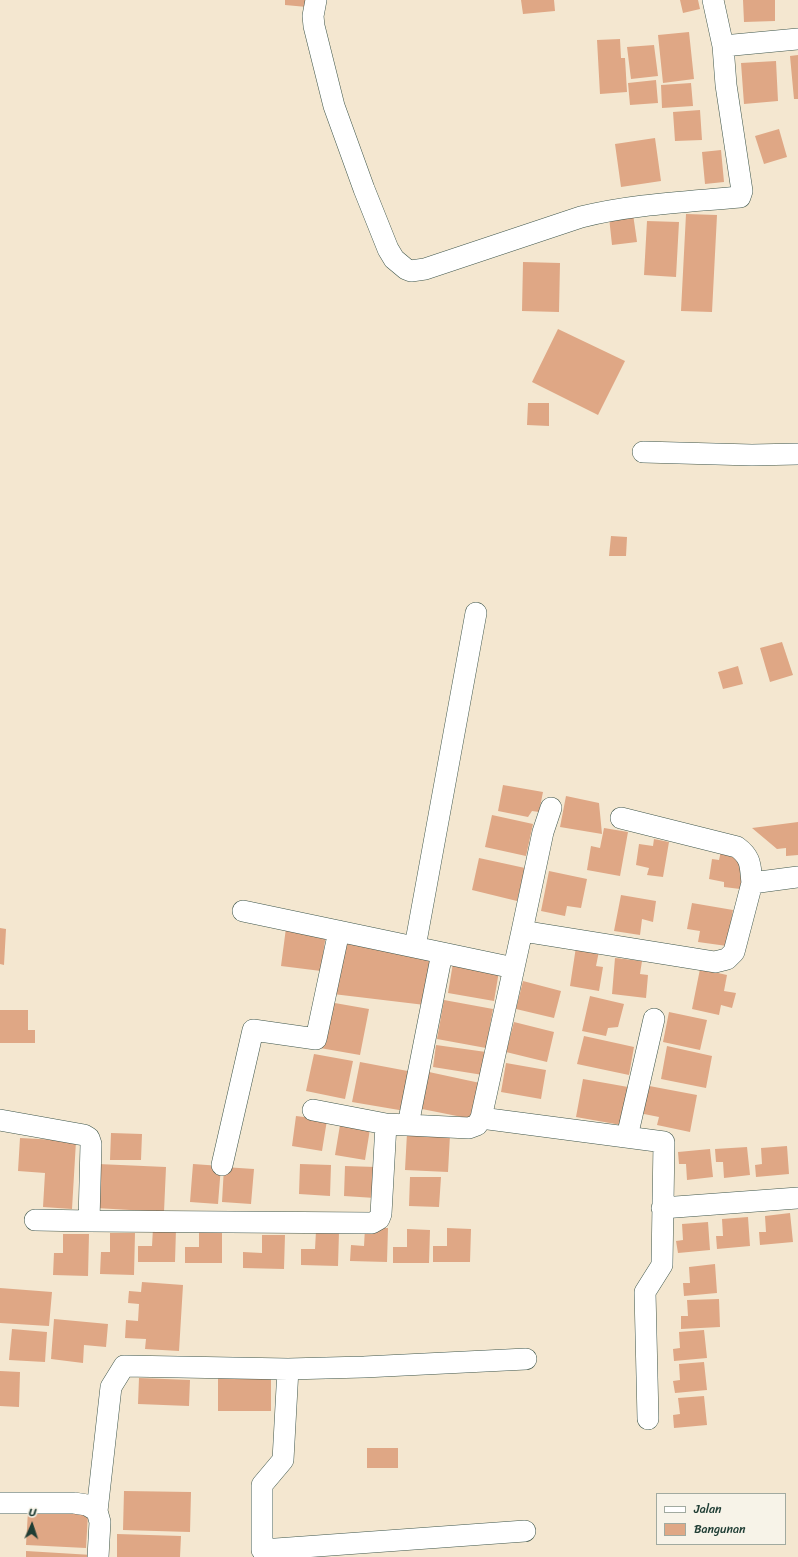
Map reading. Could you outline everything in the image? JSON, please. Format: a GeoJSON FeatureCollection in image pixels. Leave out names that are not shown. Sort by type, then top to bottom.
{"type":"FeatureCollection","features":[{"type":"Feature","properties":{"kind":"street"},"geometry":{"type":"LineString","coordinates":[[316,0],[313,16],[314,26],[337,113],[364,189],[388,249],[402,266],[411,271],[425,269],[581,217],[607,211],[632,206],[740,197],[742,191],[726,85],[723,46],[714,0]]}},
{"type":"Feature","properties":{"kind":"street"},"geometry":{"type":"LineString","coordinates":[[723,46],[798,39]]}},
{"type":"Feature","properties":{"kind":"street"},"geometry":{"type":"LineString","coordinates":[[643,452],[752,455],[798,454]]}},
{"type":"Feature","properties":{"kind":"street"},"geometry":{"type":"LineString","coordinates":[[416,947],[476,613]]}},
{"type":"Feature","properties":{"kind":"street"},"geometry":{"type":"LineString","coordinates":[[313,1110],[386,1124],[469,1128],[477,1125],[481,1118],[543,832],[551,808]]}},
{"type":"Feature","properties":{"kind":"street"},"geometry":{"type":"LineString","coordinates":[[522,931],[715,962],[727,960],[734,952],[752,883],[750,862],[745,853],[737,847],[621,818]]}},
{"type":"Feature","properties":{"kind":"street"},"geometry":{"type":"LineString","coordinates":[[752,883],[798,877]]}},
{"type":"Feature","properties":{"kind":"street"},"geometry":{"type":"LineString","coordinates":[[243,911],[514,968]]}},
{"type":"Feature","properties":{"kind":"street"},"geometry":{"type":"LineString","coordinates":[[222,1165],[253,1030],[316,1039],[339,931]]}},
{"type":"Feature","properties":{"kind":"street"},"geometry":{"type":"LineString","coordinates":[[408,1125],[442,953]]}},
{"type":"Feature","properties":{"kind":"street"},"geometry":{"type":"LineString","coordinates":[[627,1137],[654,1018]]}},
{"type":"Feature","properties":{"kind":"street"},"geometry":{"type":"LineString","coordinates":[[481,1118],[664,1142],[662,1265],[645,1292],[648,1419]]}},
{"type":"Feature","properties":{"kind":"street"},"geometry":{"type":"LineString","coordinates":[[0,1120],[84,1135],[88,1138],[91,1144],[89,1221]]}},
{"type":"Feature","properties":{"kind":"street"},"geometry":{"type":"LineString","coordinates":[[35,1220],[372,1223],[379,1219],[381,1214],[386,1124]]}},
{"type":"Feature","properties":{"kind":"street"},"geometry":{"type":"LineString","coordinates":[[662,1208],[798,1198]]}},
{"type":"Feature","properties":{"kind":"street"},"geometry":{"type":"LineString","coordinates":[[98,1557],[100,1522],[97,1511],[111,1387],[124,1366],[288,1369],[526,1359]]}},
{"type":"Feature","properties":{"kind":"street"},"geometry":{"type":"LineString","coordinates":[[288,1369],[283,1460],[262,1485],[262,1550],[525,1531]]}},
{"type":"Feature","properties":{"kind":"street"},"geometry":{"type":"LineString","coordinates":[[0,1503],[74,1503],[88,1505],[97,1511]]}},
{"type":"Feature","properties":{"kind":"building"},"geometry":{"type":"Polygon","coordinates":[[[285,0],[308,0],[307,7],[285,5],[285,0]]]}},
{"type":"Feature","properties":{"kind":"building"},"geometry":{"type":"Polygon","coordinates":[[[521,0],[554,0],[555,11],[523,14],[521,0]]]}},
{"type":"Feature","properties":{"kind":"building"},"geometry":{"type":"Polygon","coordinates":[[[680,0],[698,0],[700,9],[683,13],[680,0]]]}},
{"type":"Feature","properties":{"kind":"building"},"geometry":{"type":"Polygon","coordinates":[[[743,0],[775,0],[775,21],[744,22],[743,0]]]}},
{"type":"Feature","properties":{"kind":"building"},"geometry":{"type":"Polygon","coordinates":[[[689,32],[694,79],[663,83],[658,35],[689,32]]]}},
{"type":"Feature","properties":{"kind":"building"},"geometry":{"type":"Polygon","coordinates":[[[620,39],[621,58],[625,58],[627,92],[600,94],[597,40],[620,39]]]}},
{"type":"Feature","properties":{"kind":"building"},"geometry":{"type":"Polygon","coordinates":[[[654,45],[658,76],[631,79],[627,47],[654,45]]]}},
{"type":"Feature","properties":{"kind":"building"},"geometry":{"type":"Polygon","coordinates":[[[798,55],[798,99],[794,99],[790,56],[798,55]]]}},
{"type":"Feature","properties":{"kind":"building"},"geometry":{"type":"Polygon","coordinates":[[[776,61],[778,101],[744,104],[741,63],[776,61]]]}},
{"type":"Feature","properties":{"kind":"building"},"geometry":{"type":"Polygon","coordinates":[[[656,80],[658,103],[630,105],[628,83],[656,80]]]}},
{"type":"Feature","properties":{"kind":"building"},"geometry":{"type":"Polygon","coordinates":[[[691,83],[693,106],[662,108],[661,85],[691,83]]]}},
{"type":"Feature","properties":{"kind":"building"},"geometry":{"type":"Polygon","coordinates":[[[700,110],[702,140],[675,141],[673,112],[700,110]]]}},
{"type":"Feature","properties":{"kind":"building"},"geometry":{"type":"Polygon","coordinates":[[[779,129],[787,157],[764,164],[755,136],[779,129]]]}},
{"type":"Feature","properties":{"kind":"building"},"geometry":{"type":"Polygon","coordinates":[[[655,138],[661,181],[621,187],[615,144],[655,138]]]}},
{"type":"Feature","properties":{"kind":"building"},"geometry":{"type":"Polygon","coordinates":[[[721,150],[724,182],[705,184],[702,152],[721,150]]]}},
{"type":"Feature","properties":{"kind":"building"},"geometry":{"type":"Polygon","coordinates":[[[633,214],[637,242],[612,245],[609,217],[633,214]]]}},
{"type":"Feature","properties":{"kind":"building"},"geometry":{"type":"Polygon","coordinates":[[[686,214],[717,215],[712,312],[681,311],[686,214]]]}},
{"type":"Feature","properties":{"kind":"building"},"geometry":{"type":"Polygon","coordinates":[[[647,221],[679,222],[676,277],[644,275],[647,221]]]}},
{"type":"Feature","properties":{"kind":"building"},"geometry":{"type":"Polygon","coordinates":[[[523,262],[560,263],[559,312],[522,311],[523,262]]]}},
{"type":"Feature","properties":{"kind":"building"},"geometry":{"type":"Polygon","coordinates":[[[558,329],[625,361],[598,415],[532,382],[558,329]]]}},
{"type":"Feature","properties":{"kind":"building"},"geometry":{"type":"Polygon","coordinates":[[[528,403],[549,403],[549,426],[527,425],[528,403]]]}},
{"type":"Feature","properties":{"kind":"building"},"geometry":{"type":"Polygon","coordinates":[[[611,536],[627,537],[626,556],[609,556],[611,536]]]}},
{"type":"Feature","properties":{"kind":"building"},"geometry":{"type":"Polygon","coordinates":[[[782,642],[793,675],[770,682],[760,648],[782,642]]]}},
{"type":"Feature","properties":{"kind":"building"},"geometry":{"type":"Polygon","coordinates":[[[738,666],[743,684],[723,689],[718,672],[738,666]]]}},
{"type":"Feature","properties":{"kind":"building"},"geometry":{"type":"Polygon","coordinates":[[[503,785],[543,792],[539,812],[532,811],[528,817],[498,811],[503,785]]]}},
{"type":"Feature","properties":{"kind":"building"},"geometry":{"type":"Polygon","coordinates":[[[566,796],[599,803],[602,834],[560,827],[566,796]]]}},
{"type":"Feature","properties":{"kind":"building"},"geometry":{"type":"Polygon","coordinates":[[[492,815],[533,824],[526,856],[485,847],[492,815]]]}},
{"type":"Feature","properties":{"kind":"building"},"geometry":{"type":"Polygon","coordinates":[[[798,822],[798,855],[786,856],[786,848],[777,849],[752,828],[798,822]]]}},
{"type":"Feature","properties":{"kind":"building"},"geometry":{"type":"Polygon","coordinates":[[[604,828],[628,832],[620,876],[587,870],[591,846],[600,848],[604,828]]]}},
{"type":"Feature","properties":{"kind":"building"},"geometry":{"type":"Polygon","coordinates":[[[654,839],[669,842],[663,877],[647,875],[649,868],[636,865],[639,844],[653,846],[654,839]]]}},
{"type":"Feature","properties":{"kind":"building"},"geometry":{"type":"Polygon","coordinates":[[[721,851],[746,855],[740,889],[724,887],[724,882],[709,879],[712,859],[719,860],[721,851]]]}},
{"type":"Feature","properties":{"kind":"building"},"geometry":{"type":"Polygon","coordinates":[[[479,858],[525,868],[517,901],[472,890],[479,858]]]}},
{"type":"Feature","properties":{"kind":"building"},"geometry":{"type":"Polygon","coordinates":[[[549,871],[587,879],[581,908],[567,906],[565,916],[541,911],[549,871]]]}},
{"type":"Feature","properties":{"kind":"building"},"geometry":{"type":"Polygon","coordinates":[[[621,895],[656,901],[653,922],[642,919],[640,935],[614,931],[621,895]]]}},
{"type":"Feature","properties":{"kind":"building"},"geometry":{"type":"Polygon","coordinates":[[[692,903],[733,910],[727,946],[698,942],[700,931],[687,929],[692,903]]]}},
{"type":"Feature","properties":{"kind":"building"},"geometry":{"type":"Polygon","coordinates":[[[0,928],[6,929],[4,965],[0,964],[0,928]]]}},
{"type":"Feature","properties":{"kind":"building"},"geometry":{"type":"Polygon","coordinates":[[[286,928],[326,933],[321,971],[281,966],[286,928]]]}},
{"type":"Feature","properties":{"kind":"building"},"geometry":{"type":"Polygon","coordinates":[[[339,942],[431,955],[425,1005],[333,994],[339,942]]]}},
{"type":"Feature","properties":{"kind":"building"},"geometry":{"type":"Polygon","coordinates":[[[576,947],[599,951],[596,966],[603,967],[599,991],[570,986],[576,947]]]}},
{"type":"Feature","properties":{"kind":"building"},"geometry":{"type":"Polygon","coordinates":[[[615,958],[642,961],[640,974],[648,975],[646,998],[612,994],[615,958]]]}},
{"type":"Feature","properties":{"kind":"building"},"geometry":{"type":"Polygon","coordinates":[[[453,963],[499,971],[494,1001],[448,993],[453,963]]]}},
{"type":"Feature","properties":{"kind":"building"},"geometry":{"type":"Polygon","coordinates":[[[700,969],[727,975],[724,991],[736,993],[732,1008],[721,1005],[719,1015],[692,1009],[700,969]]]}},
{"type":"Feature","properties":{"kind":"building"},"geometry":{"type":"Polygon","coordinates":[[[523,981],[561,991],[554,1018],[516,1009],[523,981]]]}},
{"type":"Feature","properties":{"kind":"building"},"geometry":{"type":"Polygon","coordinates":[[[590,996],[624,1004],[618,1027],[608,1028],[606,1036],[582,1031],[590,996]]]}},
{"type":"Feature","properties":{"kind":"building"},"geometry":{"type":"Polygon","coordinates":[[[444,1000],[493,1009],[486,1048],[437,1039],[444,1000]]]}},
{"type":"Feature","properties":{"kind":"building"},"geometry":{"type":"Polygon","coordinates":[[[329,1002],[369,1009],[360,1055],[320,1048],[329,1002]]]}},
{"type":"Feature","properties":{"kind":"building"},"geometry":{"type":"Polygon","coordinates":[[[0,1010],[28,1010],[28,1030],[35,1030],[35,1043],[0,1043],[0,1010]]]}},
{"type":"Feature","properties":{"kind":"building"},"geometry":{"type":"Polygon","coordinates":[[[669,1012],[707,1020],[700,1050],[663,1042],[669,1012]]]}},
{"type":"Feature","properties":{"kind":"building"},"geometry":{"type":"Polygon","coordinates":[[[514,1022],[554,1032],[547,1062],[506,1052],[514,1022]]]}},
{"type":"Feature","properties":{"kind":"building"},"geometry":{"type":"Polygon","coordinates":[[[584,1036],[634,1047],[629,1075],[577,1064],[584,1036]]]}},
{"type":"Feature","properties":{"kind":"building"},"geometry":{"type":"Polygon","coordinates":[[[436,1045],[486,1052],[483,1075],[433,1067],[436,1045]]]}},
{"type":"Feature","properties":{"kind":"building"},"geometry":{"type":"Polygon","coordinates":[[[667,1046],[712,1056],[706,1088],[661,1079],[667,1046]]]}},
{"type":"Feature","properties":{"kind":"building"},"geometry":{"type":"Polygon","coordinates":[[[314,1054],[353,1061],[345,1099],[306,1091],[314,1054]]]}},
{"type":"Feature","properties":{"kind":"building"},"geometry":{"type":"Polygon","coordinates":[[[360,1062],[413,1072],[405,1111],[352,1102],[360,1062]]]}},
{"type":"Feature","properties":{"kind":"building"},"geometry":{"type":"Polygon","coordinates":[[[506,1063],[546,1070],[541,1099],[501,1092],[506,1063]]]}},
{"type":"Feature","properties":{"kind":"building"},"geometry":{"type":"Polygon","coordinates":[[[429,1072],[480,1083],[472,1119],[422,1109],[429,1072]]]}},
{"type":"Feature","properties":{"kind":"building"},"geometry":{"type":"Polygon","coordinates":[[[583,1079],[628,1087],[621,1125],[576,1117],[583,1079]]]}},
{"type":"Feature","properties":{"kind":"building"},"geometry":{"type":"Polygon","coordinates":[[[644,1085],[697,1095],[690,1132],[657,1125],[659,1117],[639,1113],[644,1085]]]}},
{"type":"Feature","properties":{"kind":"building"},"geometry":{"type":"Polygon","coordinates":[[[296,1116],[327,1120],[322,1151],[292,1146],[296,1116]]]}},
{"type":"Feature","properties":{"kind":"building"},"geometry":{"type":"Polygon","coordinates":[[[340,1125],[370,1129],[365,1160],[335,1155],[340,1125]]]}},
{"type":"Feature","properties":{"kind":"building"},"geometry":{"type":"Polygon","coordinates":[[[111,1133],[142,1134],[141,1160],[110,1160],[111,1133]]]}},
{"type":"Feature","properties":{"kind":"building"},"geometry":{"type":"Polygon","coordinates":[[[407,1133],[450,1135],[448,1172],[405,1170],[407,1133]]]}},
{"type":"Feature","properties":{"kind":"building"},"geometry":{"type":"Polygon","coordinates":[[[20,1138],[76,1141],[72,1209],[43,1207],[45,1173],[18,1171],[20,1138]]]}},
{"type":"Feature","properties":{"kind":"building"},"geometry":{"type":"Polygon","coordinates":[[[787,1146],[789,1174],[756,1177],[755,1165],[762,1164],[761,1148],[787,1146]]]}},
{"type":"Feature","properties":{"kind":"building"},"geometry":{"type":"Polygon","coordinates":[[[747,1147],[750,1175],[724,1178],[723,1162],[716,1162],[715,1149],[747,1147]]]}},
{"type":"Feature","properties":{"kind":"building"},"geometry":{"type":"Polygon","coordinates":[[[710,1149],[713,1177],[687,1180],[686,1164],[679,1164],[678,1152],[710,1149]]]}},
{"type":"Feature","properties":{"kind":"building"},"geometry":{"type":"Polygon","coordinates":[[[98,1164],[166,1167],[164,1212],[96,1208],[98,1164]]]}},
{"type":"Feature","properties":{"kind":"building"},"geometry":{"type":"Polygon","coordinates":[[[193,1164],[221,1166],[218,1204],[190,1202],[193,1164]]]}},
{"type":"Feature","properties":{"kind":"building"},"geometry":{"type":"Polygon","coordinates":[[[300,1164],[331,1165],[330,1196],[299,1194],[300,1164]]]}},
{"type":"Feature","properties":{"kind":"building"},"geometry":{"type":"Polygon","coordinates":[[[345,1166],[376,1167],[375,1198],[344,1196],[345,1166]]]}},
{"type":"Feature","properties":{"kind":"building"},"geometry":{"type":"Polygon","coordinates":[[[224,1167],[254,1169],[251,1204],[222,1202],[224,1167]]]}},
{"type":"Feature","properties":{"kind":"building"},"geometry":{"type":"Polygon","coordinates":[[[410,1177],[441,1177],[439,1207],[409,1206],[410,1177]]]}},
{"type":"Feature","properties":{"kind":"building"},"geometry":{"type":"Polygon","coordinates":[[[790,1213],[793,1242],[760,1245],[759,1232],[766,1232],[765,1216],[790,1213]]]}},
{"type":"Feature","properties":{"kind":"building"},"geometry":{"type":"Polygon","coordinates":[[[748,1217],[750,1246],[717,1249],[716,1236],[723,1236],[722,1219],[748,1217]]]}},
{"type":"Feature","properties":{"kind":"building"},"geometry":{"type":"Polygon","coordinates":[[[708,1222],[710,1250],[678,1253],[676,1241],[683,1240],[682,1224],[708,1222]]]}},
{"type":"Feature","properties":{"kind":"building"},"geometry":{"type":"Polygon","coordinates":[[[153,1228],[176,1229],[175,1262],[138,1262],[138,1246],[152,1246],[153,1228]]]}},
{"type":"Feature","properties":{"kind":"building"},"geometry":{"type":"Polygon","coordinates":[[[365,1228],[388,1228],[387,1262],[350,1261],[351,1245],[364,1246],[365,1228]]]}},
{"type":"Feature","properties":{"kind":"building"},"geometry":{"type":"Polygon","coordinates":[[[447,1228],[471,1229],[470,1262],[433,1262],[433,1246],[447,1246],[447,1228]]]}},
{"type":"Feature","properties":{"kind":"building"},"geometry":{"type":"Polygon","coordinates":[[[199,1229],[222,1230],[222,1263],[185,1263],[185,1247],[199,1247],[199,1229]]]}},
{"type":"Feature","properties":{"kind":"building"},"geometry":{"type":"Polygon","coordinates":[[[407,1229],[430,1230],[429,1263],[393,1263],[393,1247],[407,1247],[407,1229]]]}},
{"type":"Feature","properties":{"kind":"building"},"geometry":{"type":"Polygon","coordinates":[[[316,1231],[339,1232],[338,1266],[301,1265],[301,1249],[315,1249],[316,1231]]]}},
{"type":"Feature","properties":{"kind":"building"},"geometry":{"type":"Polygon","coordinates":[[[110,1233],[135,1233],[134,1275],[100,1274],[101,1252],[110,1252],[110,1233]]]}},
{"type":"Feature","properties":{"kind":"building"},"geometry":{"type":"Polygon","coordinates":[[[63,1234],[89,1234],[88,1276],[53,1275],[54,1253],[63,1253],[63,1234]]]}},
{"type":"Feature","properties":{"kind":"building"},"geometry":{"type":"Polygon","coordinates":[[[262,1235],[285,1235],[284,1269],[243,1268],[243,1252],[262,1253],[262,1235]]]}},
{"type":"Feature","properties":{"kind":"building"},"geometry":{"type":"Polygon","coordinates":[[[715,1264],[717,1293],[684,1296],[683,1283],[690,1283],[689,1267],[715,1264]]]}},
{"type":"Feature","properties":{"kind":"building"},"geometry":{"type":"Polygon","coordinates":[[[142,1282],[183,1285],[179,1351],[145,1349],[146,1339],[125,1338],[126,1320],[138,1321],[139,1304],[128,1303],[129,1291],[141,1292],[142,1282]]]}},
{"type":"Feature","properties":{"kind":"building"},"geometry":{"type":"Polygon","coordinates":[[[0,1288],[52,1292],[49,1326],[0,1323],[0,1288]]]}},
{"type":"Feature","properties":{"kind":"building"},"geometry":{"type":"Polygon","coordinates":[[[719,1299],[720,1327],[681,1329],[681,1316],[688,1316],[687,1300],[719,1299]]]}},
{"type":"Feature","properties":{"kind":"building"},"geometry":{"type":"Polygon","coordinates":[[[54,1319],[108,1324],[106,1347],[84,1345],[83,1363],[51,1359],[54,1319]]]}},
{"type":"Feature","properties":{"kind":"building"},"geometry":{"type":"Polygon","coordinates":[[[12,1329],[47,1332],[45,1362],[9,1360],[12,1329]]]}},
{"type":"Feature","properties":{"kind":"building"},"geometry":{"type":"Polygon","coordinates":[[[704,1330],[707,1358],[674,1361],[673,1349],[680,1348],[679,1332],[704,1330]]]}},
{"type":"Feature","properties":{"kind":"building"},"geometry":{"type":"Polygon","coordinates":[[[704,1362],[707,1390],[675,1393],[673,1381],[680,1380],[679,1364],[704,1362]]]}},
{"type":"Feature","properties":{"kind":"building"},"geometry":{"type":"Polygon","coordinates":[[[0,1371],[20,1372],[19,1407],[0,1406],[0,1371]]]}},
{"type":"Feature","properties":{"kind":"building"},"geometry":{"type":"Polygon","coordinates":[[[139,1378],[190,1380],[189,1406],[138,1404],[139,1378]]]}},
{"type":"Feature","properties":{"kind":"building"},"geometry":{"type":"Polygon","coordinates":[[[218,1378],[271,1378],[271,1411],[218,1411],[218,1378]]]}},
{"type":"Feature","properties":{"kind":"building"},"geometry":{"type":"Polygon","coordinates":[[[704,1396],[707,1425],[674,1428],[673,1415],[680,1414],[678,1398],[704,1396]]]}},
{"type":"Feature","properties":{"kind":"building"},"geometry":{"type":"Polygon","coordinates":[[[367,1448],[398,1448],[398,1468],[367,1468],[367,1448]]]}},
{"type":"Feature","properties":{"kind":"building"},"geometry":{"type":"Polygon","coordinates":[[[124,1491],[191,1492],[190,1532],[123,1530],[124,1491]]]}},
{"type":"Feature","properties":{"kind":"building"},"geometry":{"type":"Polygon","coordinates":[[[28,1511],[88,1514],[86,1548],[26,1545],[28,1511]]]}},
{"type":"Feature","properties":{"kind":"building"},"geometry":{"type":"Polygon","coordinates":[[[117,1534],[181,1536],[180,1557],[117,1557],[117,1534]]]}},
{"type":"Feature","properties":{"kind":"building"},"geometry":{"type":"Polygon","coordinates":[[[26,1551],[92,1555],[92,1557],[26,1557],[26,1551]]]}}]}
